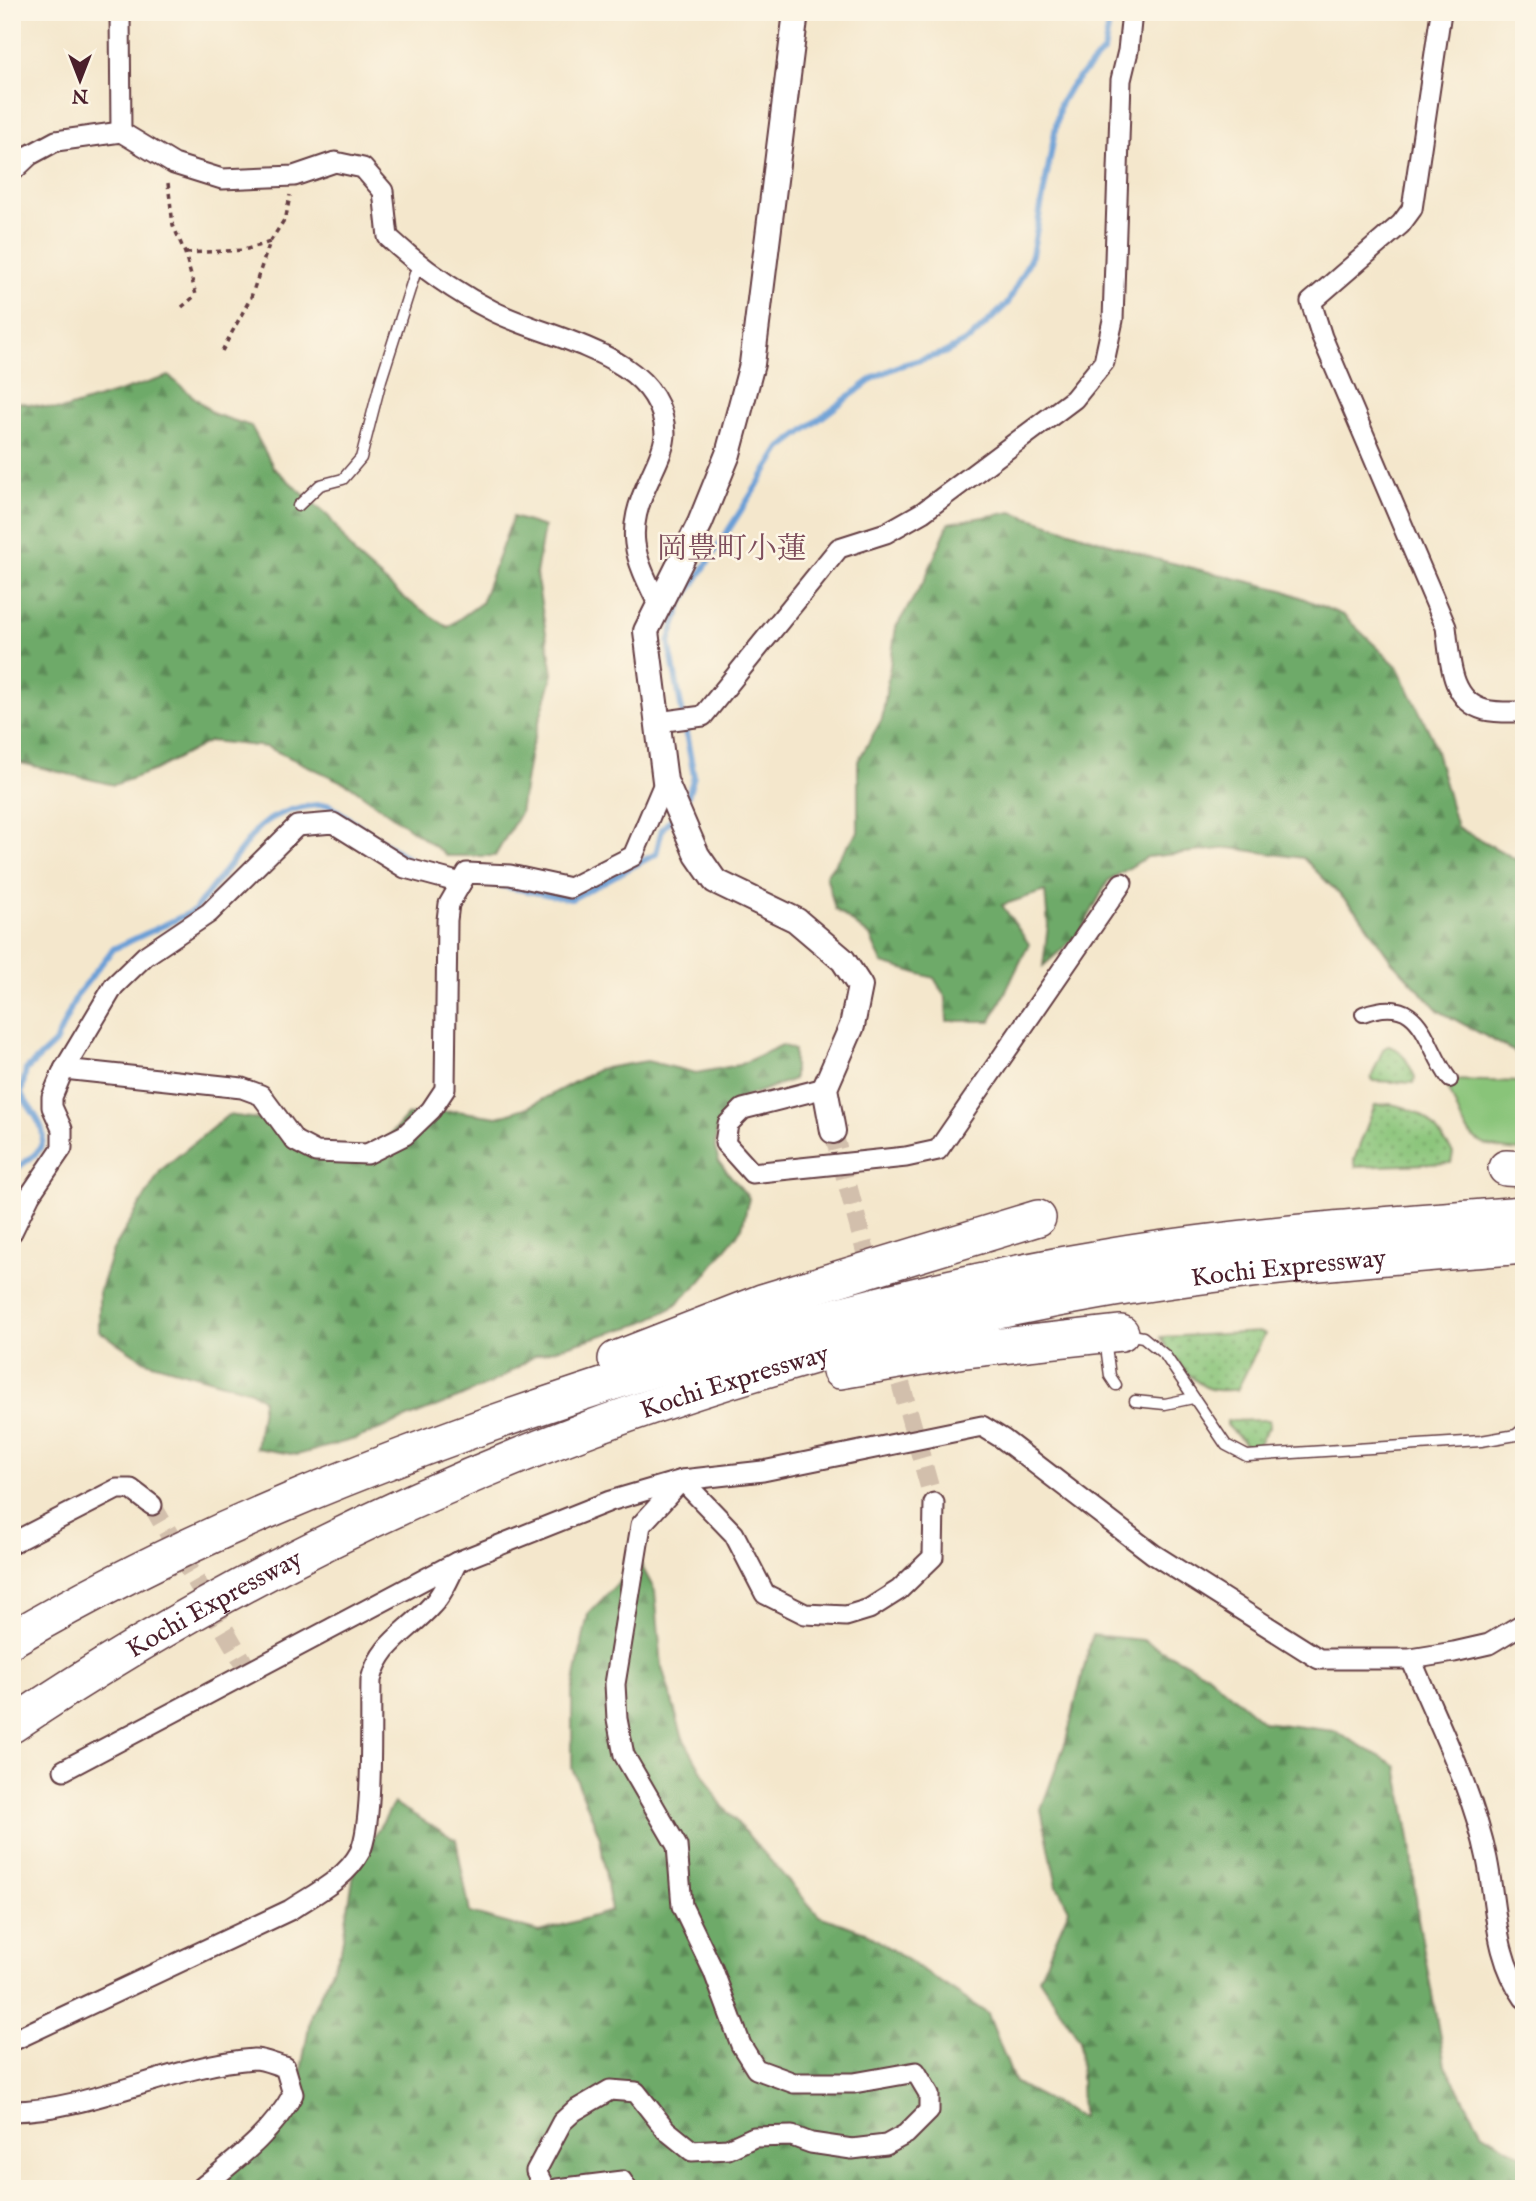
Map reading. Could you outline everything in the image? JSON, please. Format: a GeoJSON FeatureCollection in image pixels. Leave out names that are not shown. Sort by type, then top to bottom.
{"type":"FeatureCollection","features":[{"type":"Feature","properties":{"kind":"highway","name":"Kochi Expressway"},"geometry":{"type":"LineString","coordinates":[[12,1639],[158,1563],[435,1441],[643,1372],[820,1319],[974,1282],[1112,1256],[1257,1237],[1524,1214]]}},
{"type":"Feature","properties":{"kind":"highway"},"geometry":{"type":"LineString","coordinates":[[435,1441],[629,1353],[762,1302],[1038,1218]]}},
{"type":"Feature","properties":{"kind":"highway","name":"Kochi Expressway"},"geometry":{"type":"LineString","coordinates":[[12,1725],[193,1611],[334,1536],[480,1470],[649,1405],[824,1354],[981,1314],[1116,1289],[1260,1270],[1524,1246]]}},
{"type":"Feature","properties":{"kind":"highway"},"geometry":{"type":"LineString","coordinates":[[480,1470],[831,1373],[964,1350],[1113,1334]]}},
{"type":"Feature","properties":{"kind":"street"},"geometry":{"type":"LineString","coordinates":[[120,12],[121,132]]}},
{"type":"Feature","properties":{"kind":"street"},"geometry":{"type":"LineString","coordinates":[[12,1232],[30,1195],[62,1148],[62,1129],[52,1107],[52,1097],[64,1069],[114,986],[145,956],[208,913],[297,826],[333,822],[405,868],[464,879],[510,875],[570,888],[633,856],[669,790],[675,719],[646,631],[660,608],[728,454],[752,364],[796,12]]}},
{"type":"Feature","properties":{"kind":"street"},"geometry":{"type":"LineString","coordinates":[[675,719],[703,716],[839,548],[886,533],[923,512],[1074,399],[1104,362],[1113,320],[1121,80],[1128,51],[1132,12]]}},
{"type":"Feature","properties":{"kind":"street"},"geometry":{"type":"LineString","coordinates":[[1441,12],[1412,209],[1401,224],[1311,302],[1322,337],[1446,627],[1452,674],[1463,696],[1484,710],[1524,712]]}},
{"type":"Feature","properties":{"kind":"street"},"geometry":{"type":"LineString","coordinates":[[12,172],[30,155],[56,141],[121,132],[174,164],[222,179],[294,176],[335,162],[363,168],[383,191],[388,237],[418,264],[493,311],[615,361],[641,379],[657,398],[665,434],[660,455],[636,507],[635,557],[660,608]]}},
{"type":"Feature","properties":{"kind":"street"},"geometry":{"type":"LineString","coordinates":[[669,790],[682,825],[715,881],[796,920],[850,967],[860,986],[852,1026],[825,1088],[833,1131]]}},
{"type":"Feature","properties":{"kind":"street"},"geometry":{"type":"LineString","coordinates":[[64,1069],[242,1088],[261,1095],[295,1141],[316,1152],[367,1154],[405,1135],[431,1110],[445,1089],[447,920],[449,904],[464,879]]}},
{"type":"Feature","properties":{"kind":"street"},"geometry":{"type":"LineString","coordinates":[[825,1088],[743,1109],[728,1124],[726,1143],[752,1173],[906,1157],[938,1150],[1122,883]]}},
{"type":"Feature","properties":{"kind":"street"},"geometry":{"type":"LineString","coordinates":[[1363,1014],[1377,1009],[1395,1009],[1415,1017],[1450,1080]]}},
{"type":"Feature","properties":{"kind":"street"},"geometry":{"type":"LineString","coordinates":[[64,1770],[247,1669],[457,1562],[610,1501],[682,1480],[764,1471],[982,1426],[1153,1554],[1319,1659],[1411,1659],[1489,1644],[1524,1623]]}},
{"type":"Feature","properties":{"kind":"street"},"geometry":{"type":"LineString","coordinates":[[682,1480],[734,1534],[765,1594],[805,1614],[846,1616],[869,1609],[899,1590],[933,1558],[934,1503]]}},
{"type":"Feature","properties":{"kind":"street"},"geometry":{"type":"LineString","coordinates":[[545,2189],[536,2171],[562,2122],[573,2111],[610,2090],[636,2092],[666,2130],[692,2151],[728,2149],[754,2137],[792,2136],[811,2143],[852,2149],[886,2145],[906,2134],[929,2111],[929,2094],[916,2073],[854,2083],[794,2083],[756,2070],[741,2045],[713,1970],[682,1906],[677,1846],[624,1755],[617,1719],[615,1684],[641,1525],[682,1480]]}},
{"type":"Feature","properties":{"kind":"street"},"geometry":{"type":"LineString","coordinates":[[12,1543],[117,1489],[131,1489],[152,1505]]}},
{"type":"Feature","properties":{"kind":"street"},"geometry":{"type":"LineString","coordinates":[[12,2041],[290,1910],[333,1883],[359,1853],[367,1829],[371,1680],[374,1665],[380,1654],[435,1603],[457,1562]]}},
{"type":"Feature","properties":{"kind":"street"},"geometry":{"type":"LineString","coordinates":[[1411,1659],[1467,1791],[1487,1859],[1497,1932],[1506,1966],[1524,1998]]}},
{"type":"Feature","properties":{"kind":"street"},"geometry":{"type":"LineString","coordinates":[[12,2110],[36,2110],[171,2075],[257,2059],[285,2067],[293,2094],[282,2115],[243,2154],[200,2189]]}},
{"type":"Feature","properties":{"kind":"street"},"geometry":{"type":"LineString","coordinates":[[557,2189],[622,2181],[627,2189]]}},
{"type":"Feature","properties":{"kind":"lane"},"geometry":{"type":"LineString","coordinates":[[298,506],[320,485],[343,479],[361,458],[381,380],[418,264]]}},
{"type":"Feature","properties":{"kind":"lane"},"geometry":{"type":"LineString","coordinates":[[1116,1385],[1110,1376],[1113,1334],[1143,1337],[1165,1355],[1226,1445],[1247,1456],[1481,1441],[1516,1435],[1524,1428]]}},
{"type":"Feature","properties":{"kind":"lane"},"geometry":{"type":"LineString","coordinates":[[1135,1401],[1164,1404],[1193,1398]]}},
{"type":"Feature","properties":{"kind":"path"},"geometry":{"type":"LineString","coordinates":[[174,164],[168,178],[173,225],[185,253],[196,295],[182,307]]}},
{"type":"Feature","properties":{"kind":"path"},"geometry":{"type":"LineString","coordinates":[[222,351],[251,297],[270,242],[286,217],[294,176]]}},
{"type":"Feature","properties":{"kind":"path"},"geometry":{"type":"LineString","coordinates":[[185,253],[244,250],[270,242]]}},
{"type":"Feature","properties":{"kind":"green space"},"geometry":{"type":"Polygon","coordinates":[[[169,376],[214,414],[251,426],[274,468],[329,517],[357,557],[404,598],[448,627],[481,603],[513,517],[544,527],[536,574],[553,674],[530,752],[520,813],[495,856],[448,856],[349,785],[267,747],[210,741],[155,770],[114,785],[12,761],[12,401],[61,410],[169,376]]]}},
{"type":"Feature","properties":{"kind":"green space"},"geometry":{"type":"Polygon","coordinates":[[[1012,512],[1156,559],[1283,590],[1343,615],[1397,666],[1432,737],[1457,827],[1517,860],[1524,861],[1524,1057],[1439,1011],[1391,960],[1359,914],[1303,858],[1230,848],[1147,857],[1108,881],[1079,934],[1043,966],[1048,925],[1045,891],[1002,905],[1029,944],[991,1021],[947,1021],[946,998],[934,978],[882,963],[870,936],[835,909],[826,875],[858,832],[858,761],[882,719],[896,627],[925,579],[949,523],[1012,512]]]}},
{"type":"Feature","properties":{"kind":"green space"},"geometry":{"type":"Polygon","coordinates":[[[782,1045],[794,1050],[794,1079],[731,1102],[717,1125],[715,1148],[719,1162],[749,1198],[742,1228],[700,1282],[672,1308],[640,1324],[536,1355],[501,1378],[460,1397],[355,1439],[297,1455],[256,1448],[263,1400],[251,1391],[145,1361],[99,1331],[99,1292],[113,1250],[161,1170],[228,1115],[259,1119],[334,1149],[379,1147],[408,1115],[457,1111],[497,1117],[528,1107],[599,1069],[647,1061],[696,1073],[739,1065],[782,1045]]]}},
{"type":"Feature","properties":{"kind":"green space"},"geometry":{"type":"Polygon","coordinates":[[[1388,1046],[1398,1050],[1405,1058],[1415,1077],[1414,1083],[1374,1081],[1371,1078],[1383,1049],[1388,1046]]]}},
{"type":"Feature","properties":{"kind":"green space"},"geometry":{"type":"Polygon","coordinates":[[[1445,1080],[1524,1082],[1524,1151],[1489,1146],[1470,1134],[1463,1124],[1445,1080]]]}},
{"type":"Feature","properties":{"kind":"green space"},"geometry":{"type":"Polygon","coordinates":[[[1391,1104],[1413,1111],[1428,1121],[1453,1153],[1451,1163],[1356,1167],[1354,1160],[1375,1105],[1391,1104]]]}},
{"type":"Feature","properties":{"kind":"green space"},"geometry":{"type":"Polygon","coordinates":[[[1265,1334],[1237,1390],[1213,1390],[1203,1385],[1182,1367],[1161,1337],[1265,1334]]]}},
{"type":"Feature","properties":{"kind":"green space"},"geometry":{"type":"Polygon","coordinates":[[[1269,1420],[1270,1425],[1256,1448],[1248,1447],[1227,1425],[1227,1421],[1269,1420]]]}},
{"type":"Feature","properties":{"kind":"green space"},"geometry":{"type":"Polygon","coordinates":[[[639,1561],[655,1591],[662,1667],[683,1738],[720,1803],[819,1916],[865,1932],[988,2014],[1015,2083],[1082,2118],[1080,2040],[1039,1978],[1069,1909],[1057,1886],[1041,1809],[1066,1741],[1092,1635],[1143,1640],[1207,1674],[1263,1722],[1334,1731],[1397,1766],[1411,1844],[1418,1918],[1445,2065],[1482,2132],[1524,2157],[1524,2189],[208,2189],[297,2093],[311,2014],[341,1950],[355,1867],[394,1803],[456,1840],[470,1913],[539,1932],[611,1911],[600,1837],[572,1768],[572,1692],[588,1614],[639,1561]]]}},
{"type":"Feature","properties":{"kind":"waterway"},"geometry":{"type":"LineString","coordinates":[[682,806],[694,776],[669,642],[681,604],[781,448],[875,377],[899,366],[944,353],[970,339],[1008,303],[1032,255],[1060,104],[1070,87],[1104,51],[1111,12]]}},
{"type":"Feature","properties":{"kind":"waterway"},"geometry":{"type":"LineString","coordinates":[[12,1174],[38,1151],[43,1136],[42,1128],[21,1094],[26,1070],[55,1043],[77,995],[113,949],[194,911],[264,823],[290,810],[329,805],[408,859]]}},
{"type":"Feature","properties":{"kind":"waterway"},"geometry":{"type":"LineString","coordinates":[[471,880],[571,899],[656,854],[662,829],[675,815]]}},
{"type":"Feature","properties":{"kind":"tunnel"},"geometry":{"type":"LineString","coordinates":[[833,1131],[882,1313]]}},
{"type":"Feature","properties":{"kind":"tunnel"},"geometry":{"type":"LineString","coordinates":[[893,1356],[934,1503]]}},
{"type":"Feature","properties":{"kind":"tunnel"},"geometry":{"type":"LineString","coordinates":[[152,1505],[245,1665]]}},
{"type":"Feature","properties":{"kind":"district","name":"岡豊町小蓮"},"geometry":{"type":"Point","coordinates":[732,548]}}]}
